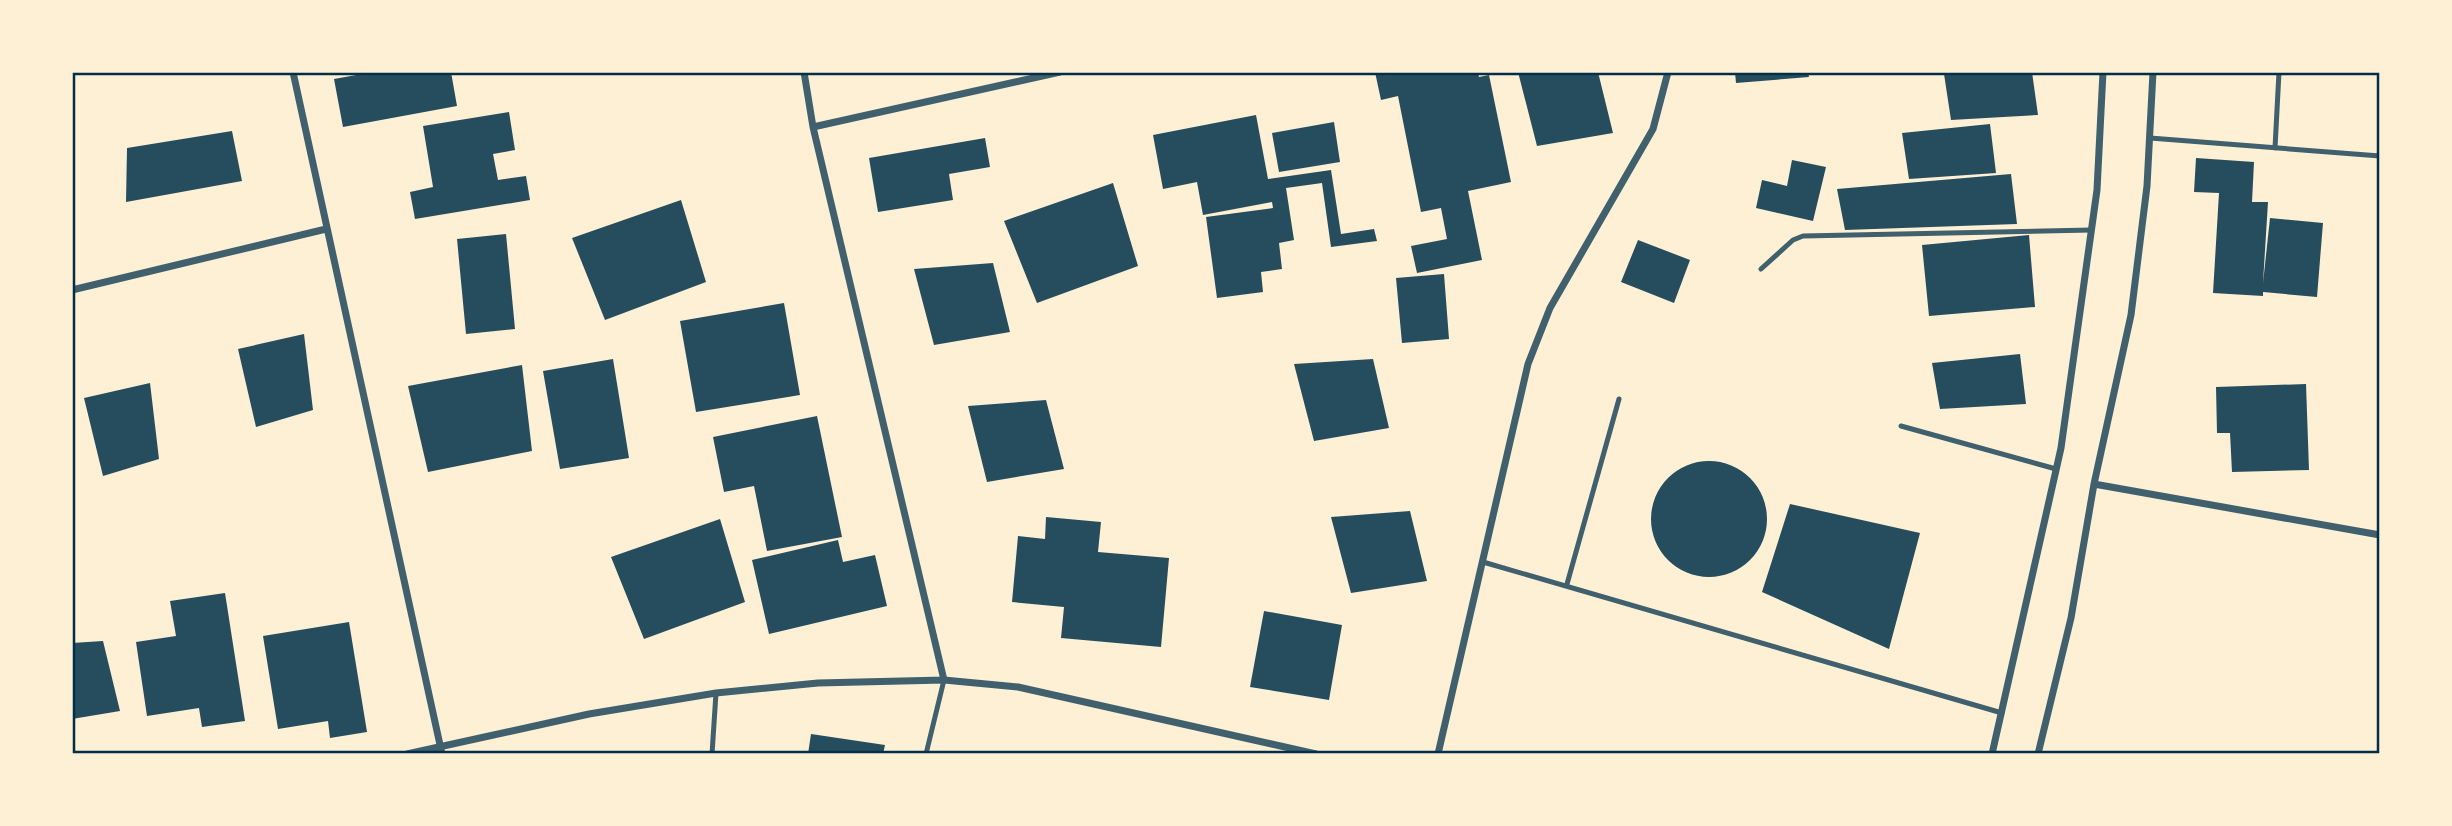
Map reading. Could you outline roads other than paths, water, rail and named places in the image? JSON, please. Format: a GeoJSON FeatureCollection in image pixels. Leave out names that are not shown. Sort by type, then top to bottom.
{"type":"FeatureCollection","features":[{"type":"Feature","properties":{"kind":"street"},"geometry":{"type":"LineString","coordinates":[[293,72],[442,750]]}},
{"type":"Feature","properties":{"kind":"street"},"geometry":{"type":"LineString","coordinates":[[804,72],[813,127],[944,680]]}},
{"type":"Feature","properties":{"kind":"street"},"geometry":{"type":"LineString","coordinates":[[813,127],[1060,72]]}},
{"type":"Feature","properties":{"kind":"street"},"geometry":{"type":"LineString","coordinates":[[1438,754],[1528,364],[1550,308],[1653,129],[1668,72]]}},
{"type":"Feature","properties":{"kind":"street"},"geometry":{"type":"LineString","coordinates":[[1992,754],[2061,448],[2097,190],[2104,72]]}},
{"type":"Feature","properties":{"kind":"street"},"geometry":{"type":"LineString","coordinates":[[2038,754],[2071,618],[2094,484],[2131,315],[2147,186],[2154,72]]}},
{"type":"Feature","properties":{"kind":"street"},"geometry":{"type":"LineString","coordinates":[[72,290],[326,229]]}},
{"type":"Feature","properties":{"kind":"street"},"geometry":{"type":"LineString","coordinates":[[2094,484],[2380,535]]}},
{"type":"Feature","properties":{"kind":"street"},"geometry":{"type":"LineString","coordinates":[[407,754],[442,750],[589,714],[716,693],[818,683],[944,680],[1018,687],[1316,754]]}},
{"type":"Feature","properties":{"kind":"lane"},"geometry":{"type":"LineString","coordinates":[[2275,148],[2279,72]]}},
{"type":"Feature","properties":{"kind":"lane"},"geometry":{"type":"LineString","coordinates":[[2150,138],[2380,156]]}},
{"type":"Feature","properties":{"kind":"lane"},"geometry":{"type":"LineString","coordinates":[[1761,269],[1793,240],[1803,236],[2091,230]]}},
{"type":"Feature","properties":{"kind":"lane"},"geometry":{"type":"LineString","coordinates":[[1567,584],[1619,399]]}},
{"type":"Feature","properties":{"kind":"lane"},"geometry":{"type":"LineString","coordinates":[[1901,426],[2056,469]]}},
{"type":"Feature","properties":{"kind":"lane"},"geometry":{"type":"LineString","coordinates":[[1483,562],[1567,584],[2002,713]]}},
{"type":"Feature","properties":{"kind":"lane"},"geometry":{"type":"LineString","coordinates":[[926,754],[944,680]]}},
{"type":"Feature","properties":{"kind":"lane"},"geometry":{"type":"LineString","coordinates":[[712,754],[716,693]]}}]}
